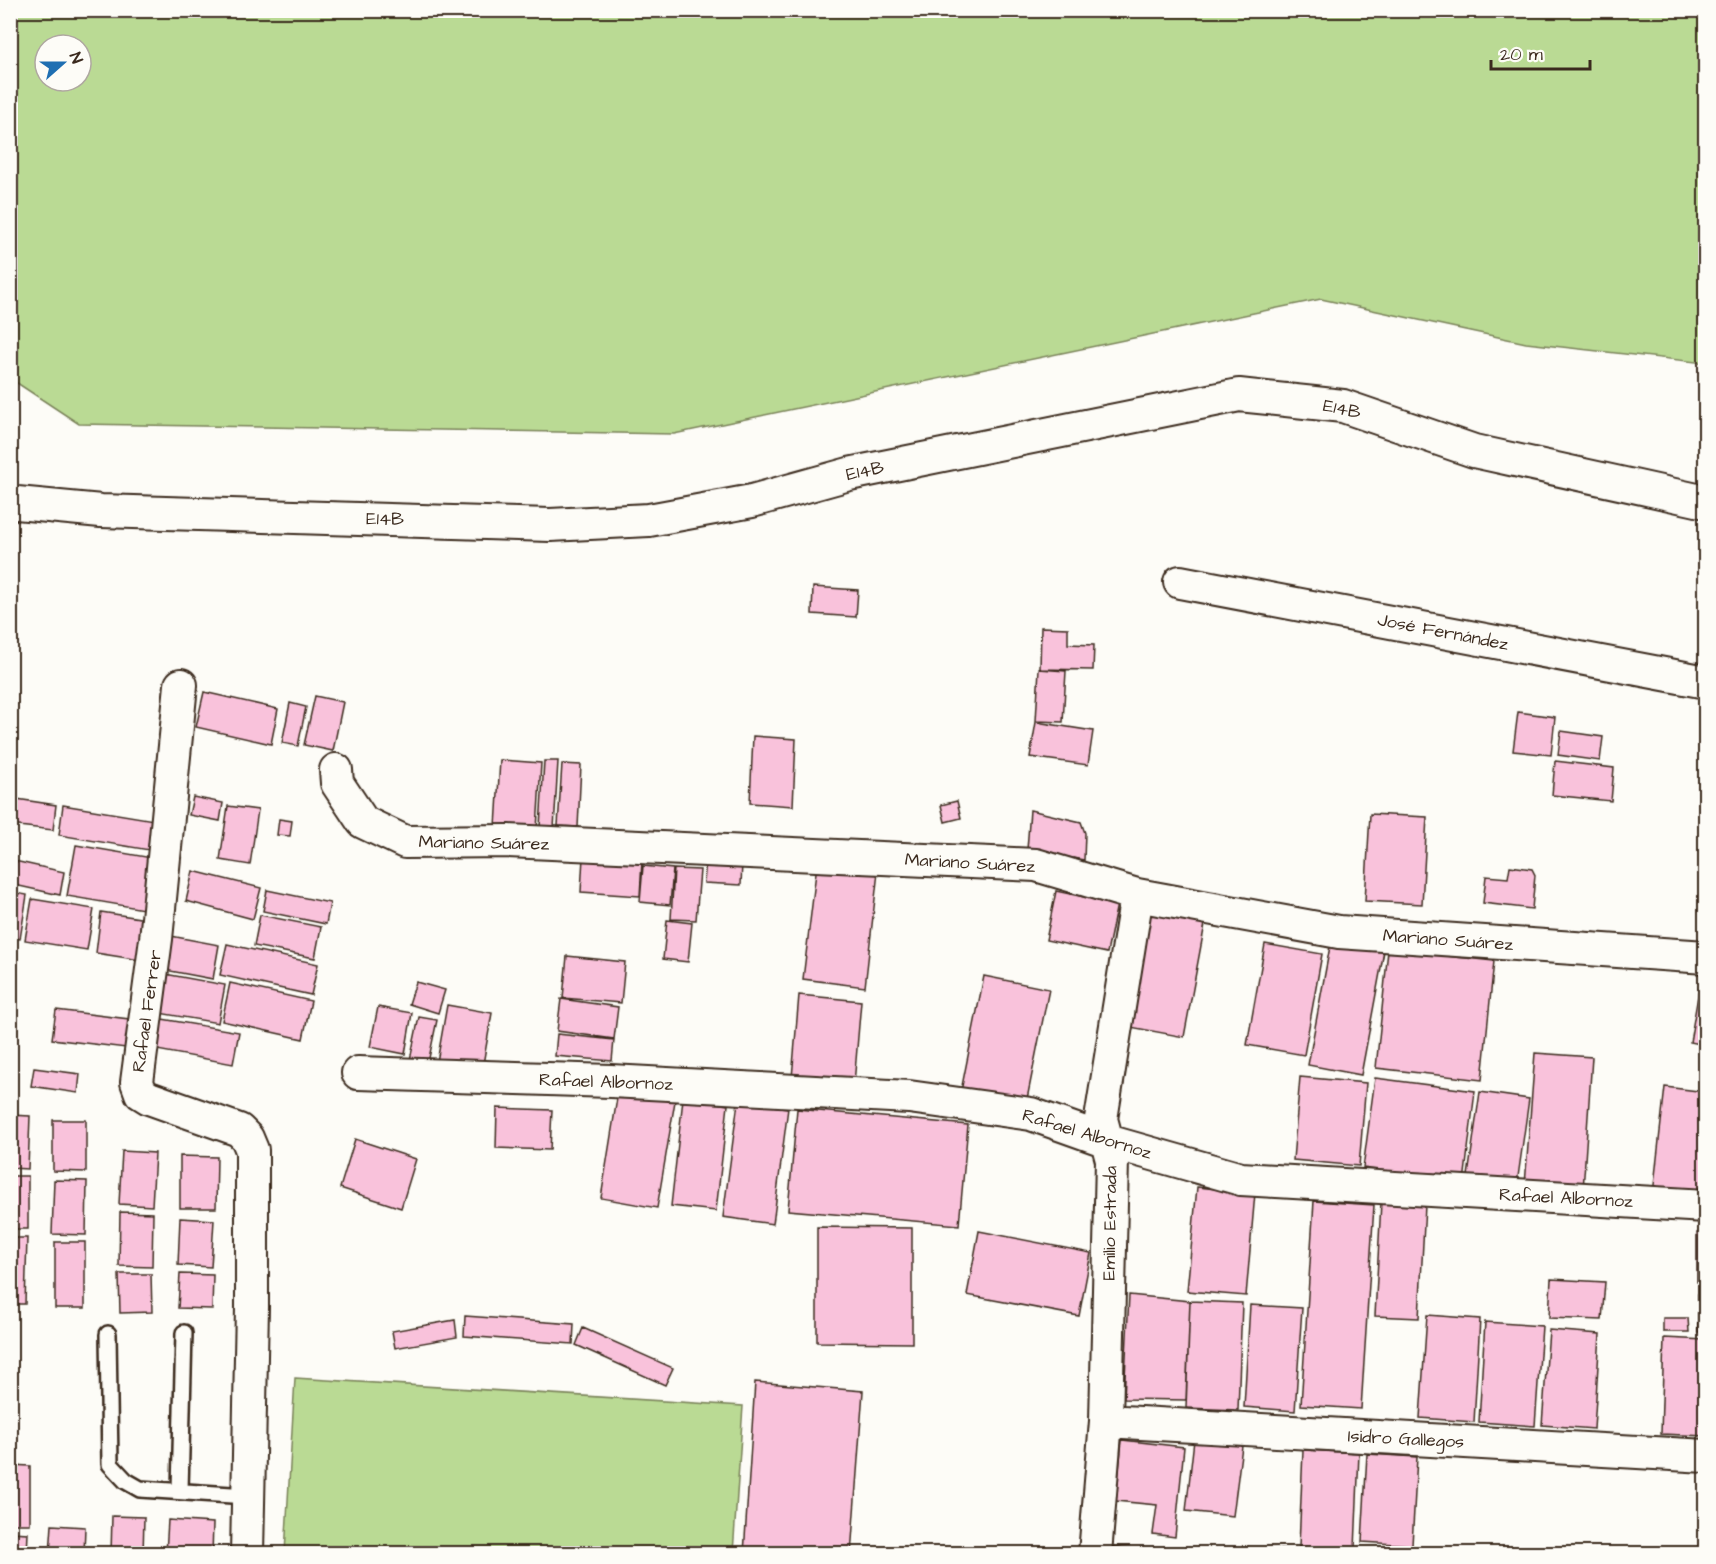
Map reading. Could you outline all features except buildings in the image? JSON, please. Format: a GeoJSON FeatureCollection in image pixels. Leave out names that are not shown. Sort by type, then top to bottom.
{"type":"FeatureCollection","features":[{"type":"Feature","properties":{"kind":"street","name":"E14B"},"geometry":{"type":"LineString","coordinates":[[10,501],[101,511],[550,525],[649,520],[752,501],[849,474],[1239,395],[1343,406],[1474,451],[1706,502]]}},
{"type":"Feature","properties":{"kind":"street","name":"José Fernández"},"geometry":{"type":"LineString","coordinates":[[1180,582],[1706,682]]}},
{"type":"Feature","properties":{"kind":"street","name":"Rafael Ferrer"},"geometry":{"type":"LineString","coordinates":[[181,685],[156,939],[137,1082],[141,1092],[149,1098],[239,1130],[247,1138],[252,1150],[252,1295],[246,1554]]}},
{"type":"Feature","properties":{"kind":"street","name":"Mariano Suárez"},"geometry":{"type":"LineString","coordinates":[[336,770],[337,783],[363,822],[405,842],[508,841],[1036,865],[1137,896],[1339,932],[1706,957]]}},
{"type":"Feature","properties":{"kind":"street","name":"Emilio Estrada"},"geometry":{"type":"LineString","coordinates":[[1095,1554],[1106,1421],[1112,1160],[1101,1119],[1137,896]]}},
{"type":"Feature","properties":{"kind":"street","name":"Rafael Albornoz"},"geometry":{"type":"LineString","coordinates":[[358,1073],[611,1082],[909,1097],[1031,1114],[1107,1141],[1241,1179],[1706,1206]]}},
{"type":"Feature","properties":{"kind":"street","name":"Isidro Gallegos"},"geometry":{"type":"LineString","coordinates":[[1106,1421],[1706,1456]]}},
{"type":"Feature","properties":{"kind":"lane"},"geometry":{"type":"LineString","coordinates":[[180,1490],[184,1332]]}},
{"type":"Feature","properties":{"kind":"lane"},"geometry":{"type":"LineString","coordinates":[[108,1334],[110,1464],[126,1481],[140,1489],[247,1496]]}},
{"type":"Feature","properties":{"kind":"green space"},"geometry":{"type":"Polygon","coordinates":[[[10,11],[1705,11],[1705,363],[1526,343],[1321,299],[674,434],[79,424],[11,379],[10,11]]]}},
{"type":"Feature","properties":{"kind":"green space"},"geometry":{"type":"Polygon","coordinates":[[[295,1378],[743,1406],[733,1553],[285,1553],[295,1378]]]}}]}
